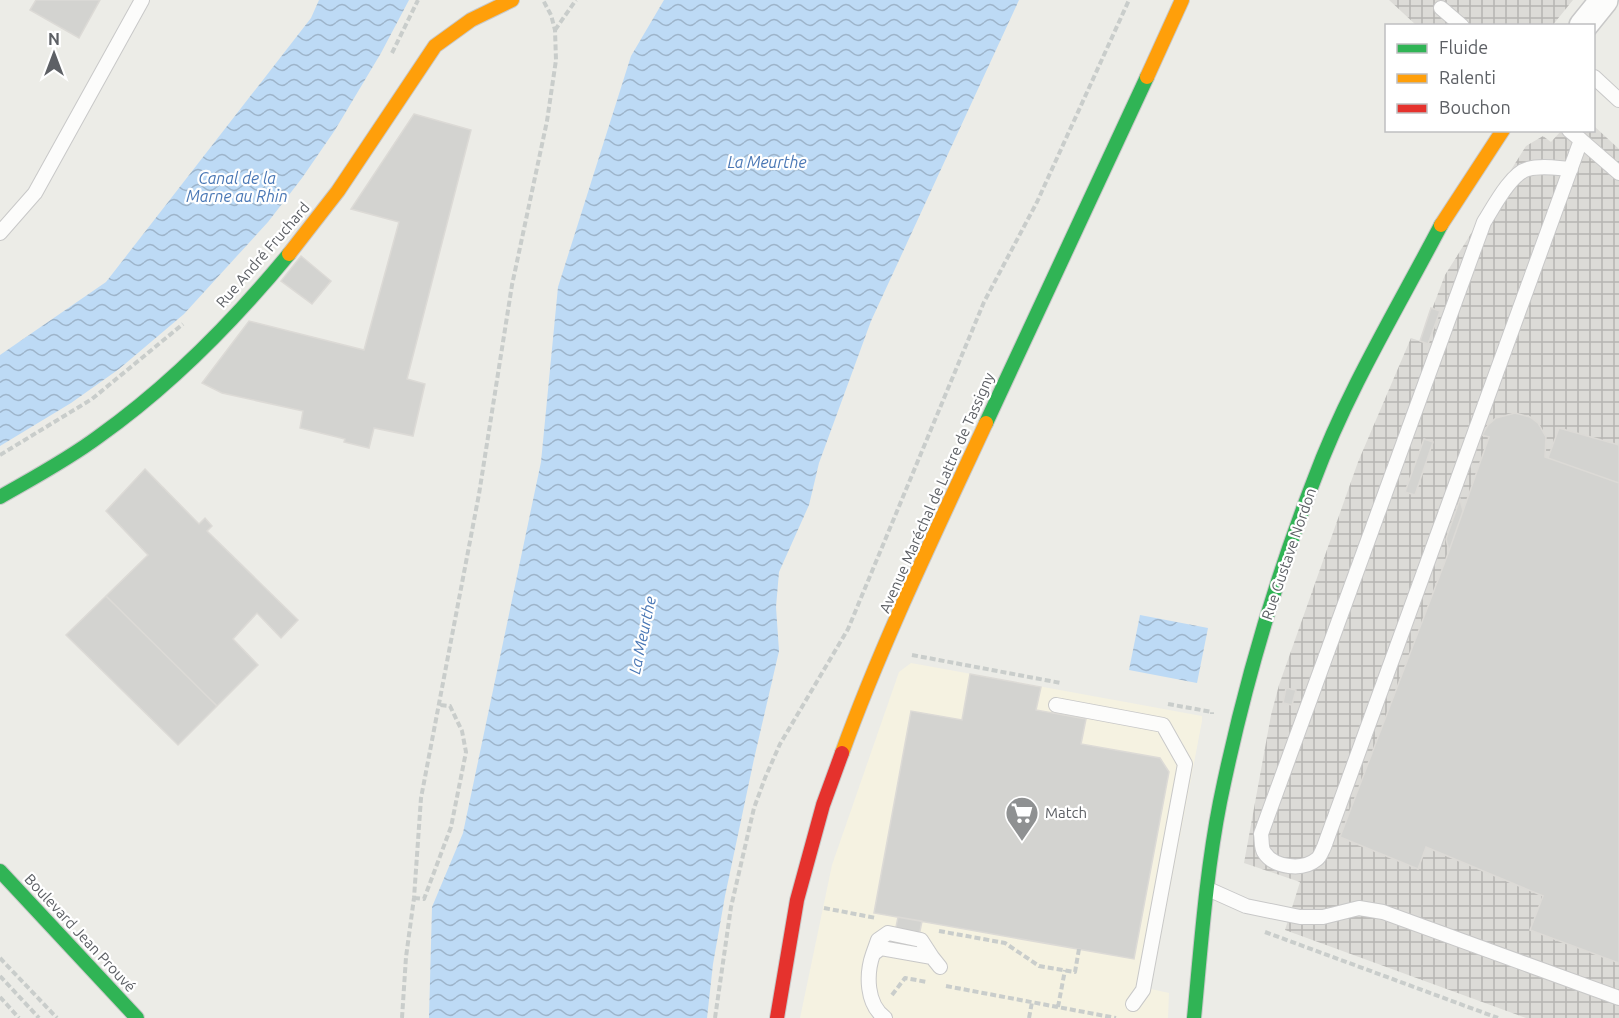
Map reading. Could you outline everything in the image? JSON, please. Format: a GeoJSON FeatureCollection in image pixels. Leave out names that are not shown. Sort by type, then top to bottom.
{"type":"FeatureCollection","features":[{"type":"Feature","properties":{"kind":"street","name":"Rue André Fruchard"},"geometry":{"type":"LineString","coordinates":[[0,497],[98,436],[200,351],[253,295],[318,218],[435,46],[450,32],[472,18],[512,0]]}},
{"type":"Feature","properties":{"kind":"street","name":"Avenue Maréchal de Lattre de Tassigny"},"geometry":{"type":"LineString","coordinates":[[777,1018],[797,903],[823,805],[857,711],[934,534],[1182,0]]}},
{"type":"Feature","properties":{"kind":"street"},"geometry":{"type":"LineString","coordinates":[[1585,24],[1604,0]]}},
{"type":"Feature","properties":{"kind":"street","name":"Rue Gustave Nordon"},"geometry":{"type":"LineString","coordinates":[[1194,1018],[1208,889],[1221,803],[1255,659],[1281,573],[1314,479],[1353,390],[1437,234],[1502,132]]}},
{"type":"Feature","properties":{"kind":"street","name":"Boulevard Jean Prouvé"},"geometry":{"type":"LineString","coordinates":[[0,871],[136,1018]]}},
{"type":"Feature","properties":{"kind":"lane"},"geometry":{"type":"LineString","coordinates":[[0,233],[35,193],[142,0]]}},
{"type":"Feature","properties":{"kind":"lane"},"geometry":{"type":"LineString","coordinates":[[1441,8],[1460,24]]}},
{"type":"Feature","properties":{"kind":"lane"},"geometry":{"type":"LineString","coordinates":[[1595,79],[1619,100]]}},
{"type":"Feature","properties":{"kind":"lane"},"geometry":{"type":"LineString","coordinates":[[1571,132],[1619,173]]}},
{"type":"Feature","properties":{"kind":"lane"},"geometry":{"type":"LineString","coordinates":[[1571,169],[1537,167],[1525,169],[1508,185],[1484,222],[1261,834],[1264,852],[1276,863],[1287,866],[1305,865],[1316,860],[1324,847],[1571,169],[1581,140]]}},
{"type":"Feature","properties":{"kind":"lane"},"geometry":{"type":"LineString","coordinates":[[1056,705],[1163,725],[1185,764],[1143,990],[1133,1004]]}},
{"type":"Feature","properties":{"kind":"lane"},"geometry":{"type":"LineString","coordinates":[[1208,889],[1246,906],[1300,917],[1323,917],[1359,908],[1383,912],[1619,998]]}},
{"type":"Feature","properties":{"kind":"lane"},"geometry":{"type":"LineString","coordinates":[[882,1016],[872,1003],[868,975],[873,954],[881,948],[936,962]]}},
{"type":"Feature","properties":{"kind":"path"},"geometry":{"type":"LineString","coordinates":[[391,55],[418,0]]}},
{"type":"Feature","properties":{"kind":"path"},"geometry":{"type":"LineString","coordinates":[[402,1018],[421,798],[479,494],[512,285],[547,121],[556,60],[555,30],[551,15],[543,0]]}},
{"type":"Feature","properties":{"kind":"path"},"geometry":{"type":"LineString","coordinates":[[555,30],[576,0]]}},
{"type":"Feature","properties":{"kind":"path"},"geometry":{"type":"LineString","coordinates":[[715,1018],[731,907],[754,808],[765,778],[780,744],[848,629],[984,302],[1037,202],[1129,0]]}},
{"type":"Feature","properties":{"kind":"path"},"geometry":{"type":"LineString","coordinates":[[0,455],[92,399],[188,320]]}},
{"type":"Feature","properties":{"kind":"path"},"geometry":{"type":"LineString","coordinates":[[414,898],[424,899],[451,827],[466,752],[462,731],[450,706],[440,705]]}},
{"type":"Feature","properties":{"kind":"path"},"geometry":{"type":"LineString","coordinates":[[797,903],[885,920]]}},
{"type":"Feature","properties":{"kind":"path"},"geometry":{"type":"LineString","coordinates":[[929,929],[1005,943],[1039,966],[1076,972],[1079,950]]}},
{"type":"Feature","properties":{"kind":"path"},"geometry":{"type":"LineString","coordinates":[[1259,930],[1498,1018]]}},
{"type":"Feature","properties":{"kind":"path"},"geometry":{"type":"LineString","coordinates":[[0,958],[57,1018]]}},
{"type":"Feature","properties":{"kind":"path"},"geometry":{"type":"LineString","coordinates":[[1058,1007],[1065,970]]}},
{"type":"Feature","properties":{"kind":"path"},"geometry":{"type":"LineString","coordinates":[[0,976],[39,1018]]}},
{"type":"Feature","properties":{"kind":"path"},"geometry":{"type":"LineString","coordinates":[[882,1016],[905,978],[1116,1018]]}},
{"type":"Feature","properties":{"kind":"path"},"geometry":{"type":"LineString","coordinates":[[0,997],[20,1018]]}},
{"type":"Feature","properties":{"kind":"path"},"geometry":{"type":"LineString","coordinates":[[1029,1018],[1032,1002]]}},
{"type":"Feature","properties":{"kind":"shaded area"},"geometry":{"type":"Polygon","coordinates":[[[1389,0],[1573,0],[1554,24],[1415,24],[1389,0]]]}},
{"type":"Feature","properties":{"kind":"shaded area"},"geometry":{"type":"Polygon","coordinates":[[[1595,127],[1619,149],[1619,1018],[1526,1018],[1285,930],[1300,882],[1244,863],[1271,715],[1279,685],[1358,462],[1411,338],[1420,341],[1445,275],[1526,146],[1543,136],[1551,142],[1560,132],[1595,132],[1595,127]]]}},
{"type":"Feature","properties":{"kind":"shaded area"},"geometry":{"type":"Polygon","coordinates":[[[911,663],[1202,716],[1151,989],[1169,993],[1168,1018],[800,1018],[832,865],[899,672],[911,663]]]}},
{"type":"Feature","properties":{"kind":"water","name":"Canal de la Marne au Rhin"},"geometry":{"type":"Polygon","coordinates":[[[319,0],[409,0],[381,53],[335,130],[302,178],[268,222],[184,314],[119,369],[71,403],[0,446],[0,355],[106,282],[311,18],[319,0]]]}},
{"type":"Feature","properties":{"kind":"water","name":"La Meurthe"},"geometry":{"type":"Polygon","coordinates":[[[664,0],[1019,0],[871,321],[819,463],[809,505],[779,572],[776,607],[779,651],[725,896],[713,964],[707,1018],[429,1018],[432,907],[463,833],[541,462],[558,287],[631,56],[664,0]]]}},
{"type":"Feature","properties":{"kind":"water"},"geometry":{"type":"Polygon","coordinates":[[[1140,615],[1208,628],[1197,683],[1129,670],[1140,615]]]}},
{"type":"Feature","properties":{"kind":"building"},"geometry":{"type":"Polygon","coordinates":[[[36,0],[100,0],[79,38],[30,10],[36,0]]]}},
{"type":"Feature","properties":{"kind":"building"},"geometry":{"type":"Polygon","coordinates":[[[414,114],[471,130],[407,379],[425,384],[413,436],[374,428],[369,448],[344,442],[345,439],[300,428],[303,411],[222,393],[202,383],[249,321],[364,350],[399,222],[351,209],[414,114]]]}},
{"type":"Feature","properties":{"kind":"building"},"geometry":{"type":"Polygon","coordinates":[[[301,256],[331,281],[312,304],[281,281],[301,256]]]}},
{"type":"Feature","properties":{"kind":"building"},"geometry":{"type":"Polygon","coordinates":[[[1431,308],[1440,311],[1428,344],[1420,341],[1431,308]]]}},
{"type":"Feature","properties":{"kind":"building"},"geometry":{"type":"Polygon","coordinates":[[[1515,413],[1530,417],[1538,423],[1546,437],[1545,457],[1619,483],[1619,963],[1530,930],[1543,896],[1426,847],[1418,869],[1340,837],[1449,551],[1489,437],[1482,435],[1496,418],[1515,413]]]}},
{"type":"Feature","properties":{"kind":"building"},"geometry":{"type":"Polygon","coordinates":[[[1559,428],[1619,445],[1619,483],[1548,458],[1559,428]]]}},
{"type":"Feature","properties":{"kind":"building"},"geometry":{"type":"Polygon","coordinates":[[[1424,439],[1433,442],[1415,495],[1405,492],[1424,439]]]}},
{"type":"Feature","properties":{"kind":"building"},"geometry":{"type":"Polygon","coordinates":[[[145,469],[199,524],[205,518],[212,526],[207,531],[298,620],[281,638],[257,613],[233,639],[258,665],[217,706],[106,596],[148,555],[106,511],[145,469]]]}},
{"type":"Feature","properties":{"kind":"building"},"geometry":{"type":"Polygon","coordinates":[[[1460,499],[1463,511],[1449,551],[1446,539],[1460,499]]]}},
{"type":"Feature","properties":{"kind":"building"},"geometry":{"type":"Polygon","coordinates":[[[106,596],[217,706],[178,745],[66,635],[106,596]]]}},
{"type":"Feature","properties":{"kind":"building","name":"Match"},"geometry":{"type":"Polygon","coordinates":[[[970,674],[1041,687],[1036,710],[1086,719],[1081,744],[1160,758],[1169,772],[1134,959],[874,913],[911,711],[962,720],[970,674]]]}},
{"type":"Feature","properties":{"kind":"building"},"geometry":{"type":"Polygon","coordinates":[[[1286,688],[1296,690],[1292,705],[1283,703],[1286,688]]]}},
{"type":"Feature","properties":{"kind":"building"},"geometry":{"type":"Polygon","coordinates":[[[898,917],[922,921],[917,946],[893,942],[898,917]]]}},
{"type":"Feature","properties":{"kind":"traffic: fast"},"geometry":{"type":"LineString","coordinates":[[986,423],[1147,77]]}},
{"type":"Feature","properties":{"kind":"traffic: fast"},"geometry":{"type":"LineString","coordinates":[[1194,1018],[1207,883],[1220,802],[1238,721],[1272,599],[1299,519],[1327,447],[1373,351],[1441,225]]}},
{"type":"Feature","properties":{"kind":"traffic: fast"},"geometry":{"type":"LineString","coordinates":[[0,497],[86,445],[125,417],[175,375],[246,304],[289,254]]}},
{"type":"Feature","properties":{"kind":"traffic: fast"},"geometry":{"type":"LineString","coordinates":[[0,871],[137,1018]]}},
{"type":"Feature","properties":{"kind":"traffic: slow"},"geometry":{"type":"LineString","coordinates":[[289,254],[338,191],[435,46],[471,20],[512,0]]}},
{"type":"Feature","properties":{"kind":"traffic: slow"},"geometry":{"type":"LineString","coordinates":[[1147,77],[1182,0]]}},
{"type":"Feature","properties":{"kind":"traffic: slow"},"geometry":{"type":"LineString","coordinates":[[1441,225],[1502,132]]}},
{"type":"Feature","properties":{"kind":"traffic: slow"},"geometry":{"type":"LineString","coordinates":[[842,753],[892,627],[986,423]]}},
{"type":"Feature","properties":{"kind":"traffic: jam"},"geometry":{"type":"LineString","coordinates":[[777,1018],[797,900],[823,805],[842,753]]}},
{"type":"Feature","properties":{"kind":"place","name":"Match"},"geometry":{"type":"Point","coordinates":[1022,842]}}]}
